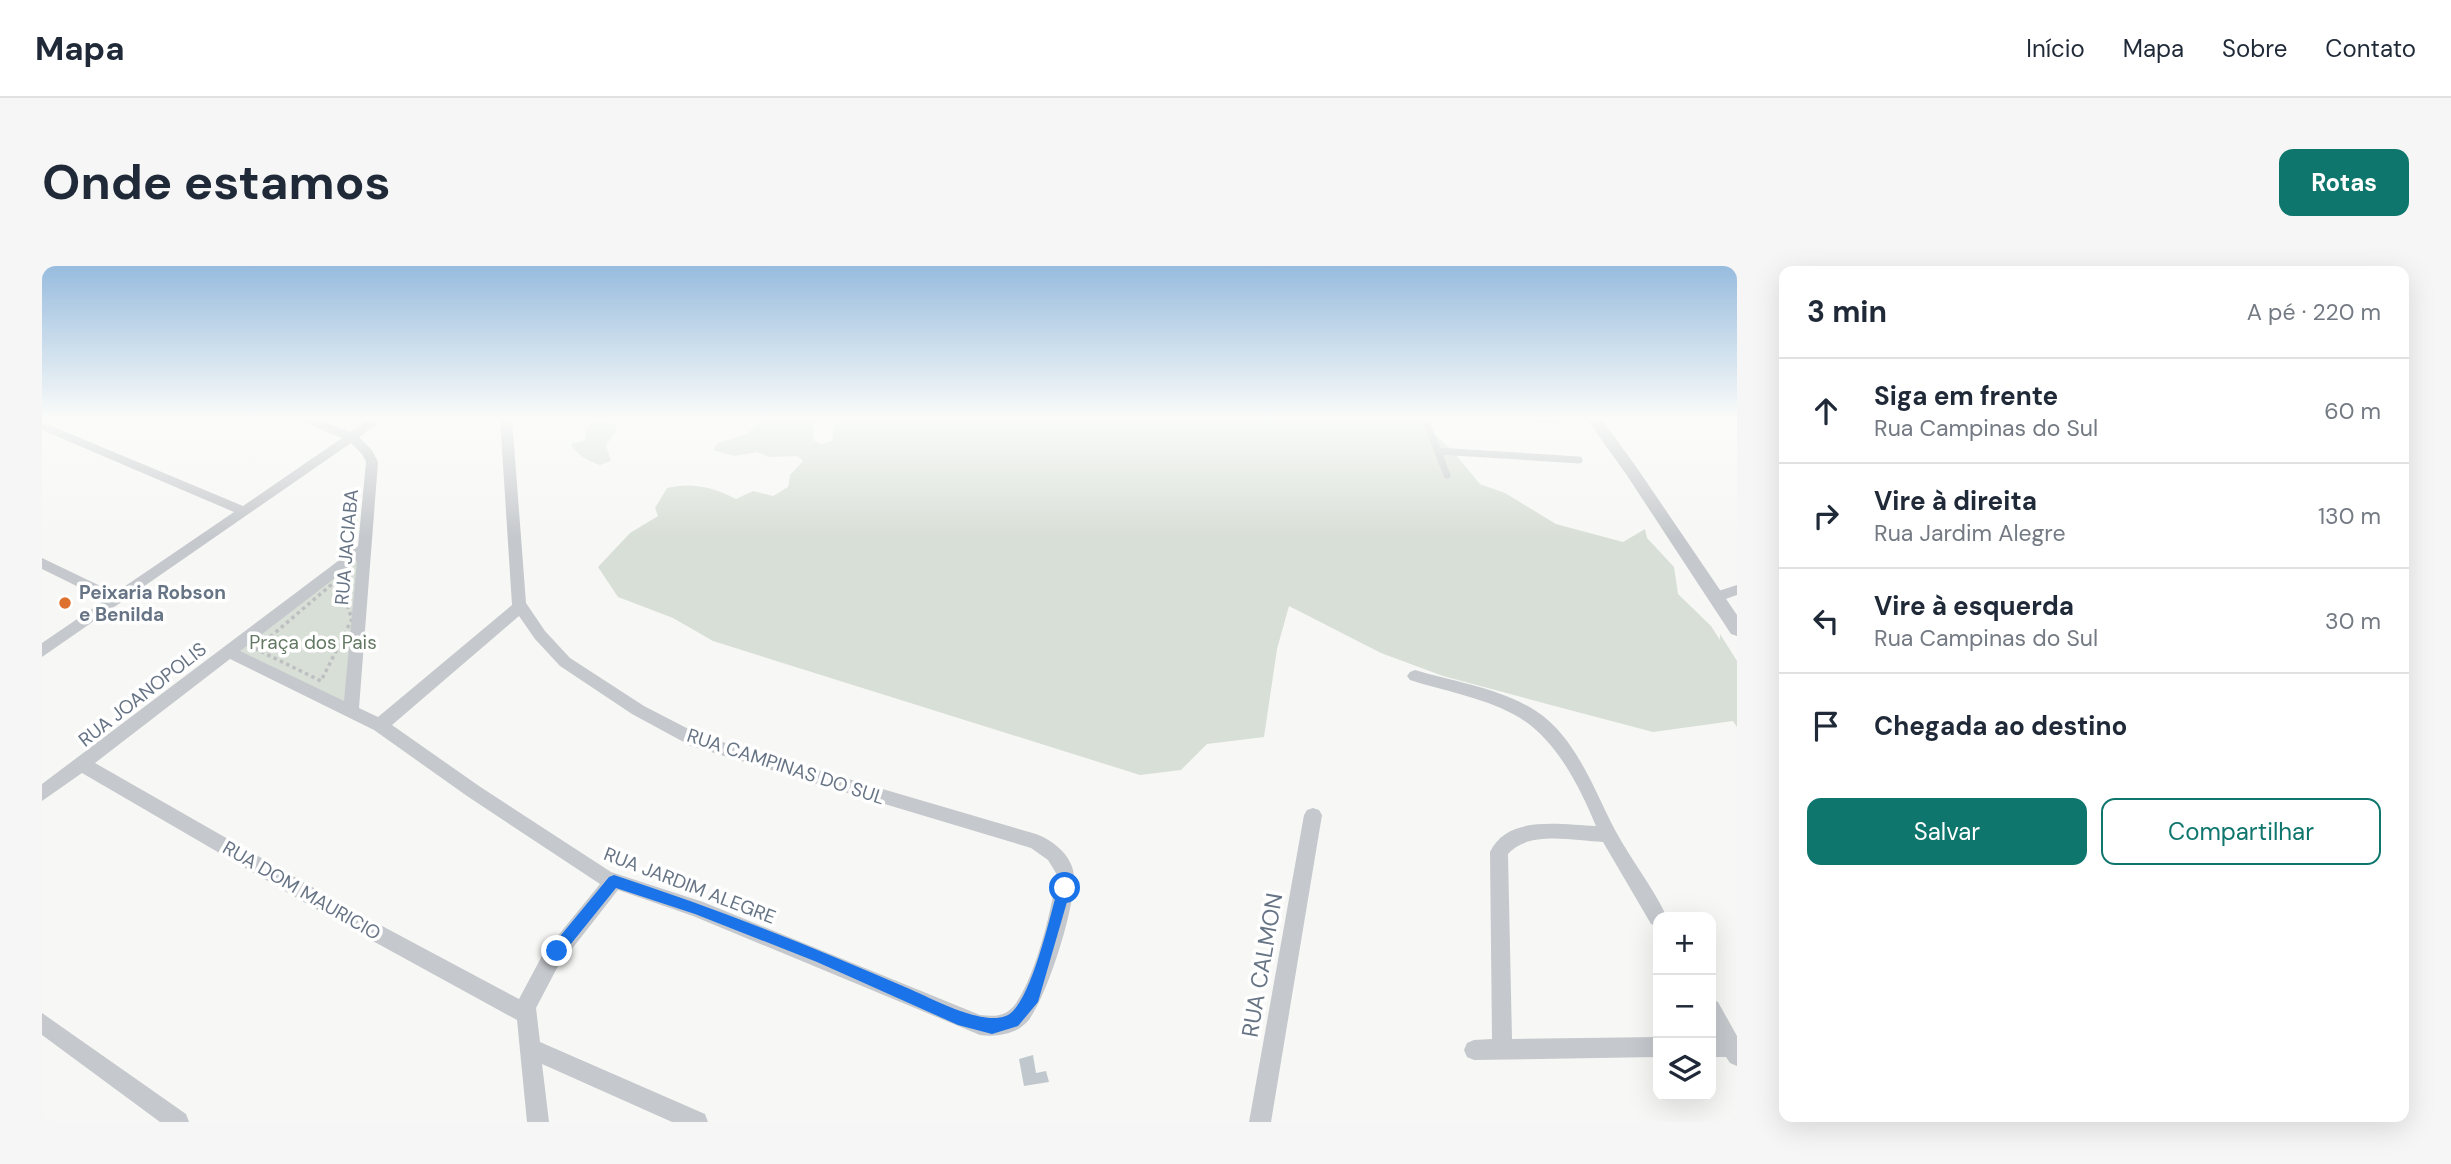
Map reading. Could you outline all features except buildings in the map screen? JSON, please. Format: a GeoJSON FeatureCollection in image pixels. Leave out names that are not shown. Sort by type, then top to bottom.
{"type":"FeatureCollection","features":[{"type":"Feature","properties":{"kind":"street"},"geometry":{"type":"LineString","coordinates":[[117,458],[245,512]]}},
{"type":"Feature","properties":{"kind":"street"},"geometry":{"type":"LineString","coordinates":[[42,651],[323,458]]}},
{"type":"Feature","properties":{"kind":"street","name":"RUA JACIABA"},"geometry":{"type":"LineString","coordinates":[[351,711],[371,458]]}},
{"type":"Feature","properties":{"kind":"street"},"geometry":{"type":"LineString","coordinates":[[380,725],[520,607],[509,458]]}},
{"type":"Feature","properties":{"kind":"street"},"geometry":{"type":"LineString","coordinates":[[1622,458],[1737,629]]}},
{"type":"Feature","properties":{"kind":"street","name":"RUA JOANOPOLIS"},"geometry":{"type":"LineString","coordinates":[[42,794],[365,548]]}},
{"type":"Feature","properties":{"kind":"street"},"geometry":{"type":"LineString","coordinates":[[42,563],[116,600]]}},
{"type":"Feature","properties":{"kind":"street"},"geometry":{"type":"LineString","coordinates":[[1717,597],[1737,590]]}},
{"type":"Feature","properties":{"kind":"street","name":"RUA CAMPINAS DO SUL"},"geometry":{"type":"LineString","coordinates":[[520,607],[540,635],[565,662],[638,710],[689,737],[723,750],[1036,842],[1050,850],[1065,873],[1063,894],[1038,984],[1026,1008],[1013,1021]]}},
{"type":"Feature","properties":{"kind":"street","name":"RUA JARDIM ALEGRE"},"geometry":{"type":"LineString","coordinates":[[228,652],[380,725],[568,855],[614,881],[721,918],[969,1021],[992,1026],[1013,1021]]}},
{"type":"Feature","properties":{"kind":"street"},"geometry":{"type":"LineString","coordinates":[[1415,676],[1512,706],[1534,718],[1557,741],[1654,912]]}},
{"type":"Feature","properties":{"kind":"street","name":"RUA DOM MAURICIO"},"geometry":{"type":"LineString","coordinates":[[82,764],[347,917],[525,1013]]}},
{"type":"Feature","properties":{"kind":"street","name":"RUA CALMON"},"geometry":{"type":"LineString","coordinates":[[1261,1122],[1313,815]]}},
{"type":"Feature","properties":{"kind":"street"},"geometry":{"type":"LineString","coordinates":[[1502,1049],[1499,852],[1511,838],[1533,832],[1608,834]]}},
{"type":"Feature","properties":{"kind":"street"},"geometry":{"type":"LineString","coordinates":[[538,1122],[525,1013],[550,961],[614,881]]}},
{"type":"Feature","properties":{"kind":"street"},"geometry":{"type":"LineString","coordinates":[[1716,1018],[1735,1051]]}},
{"type":"Feature","properties":{"kind":"street"},"geometry":{"type":"LineString","coordinates":[[42,1023],[178,1122]]}},
{"type":"Feature","properties":{"kind":"street"},"geometry":{"type":"LineString","coordinates":[[530,1048],[697,1122]]}},
{"type":"Feature","properties":{"kind":"street"},"geometry":{"type":"LineString","coordinates":[[1474,1050],[1653,1048]]}},
{"type":"Feature","properties":{"kind":"street"},"geometry":{"type":"LineString","coordinates":[[1716,1048],[1735,1051]]}},
{"type":"Feature","properties":{"kind":"lane"},"geometry":{"type":"LineString","coordinates":[[1440,458],[1447,475]]}},
{"type":"Feature","properties":{"kind":"lane"},"geometry":{"type":"LineString","coordinates":[[1543,458],[1579,460]]}},
{"type":"Feature","properties":{"kind":"path"},"geometry":{"type":"LineString","coordinates":[[338,579],[352,619],[321,681],[256,649],[338,579]]}},
{"type":"Feature","properties":{"kind":"green space"},"geometry":{"type":"Polygon","coordinates":[[[585,458],[610,458],[611,461],[600,465],[585,458]]]}},
{"type":"Feature","properties":{"kind":"green space"},"geometry":{"type":"Polygon","coordinates":[[[800,458],[1459,458],[1480,484],[1505,493],[1556,524],[1623,542],[1645,529],[1647,538],[1674,567],[1678,594],[1711,626],[1720,640],[1720,634],[1737,661],[1737,727],[1733,721],[1653,732],[1443,676],[1381,653],[1289,606],[1277,649],[1264,737],[1207,744],[1181,770],[1140,775],[713,641],[673,618],[618,597],[598,567],[630,533],[658,516],[655,508],[667,488],[702,487],[736,499],[753,491],[773,496],[788,487],[790,475],[803,461],[800,458]]]}},
{"type":"Feature","properties":{"kind":"green space","name":"Praça dos Pais"},"geometry":{"type":"Polygon","coordinates":[[[363,548],[351,710],[231,652],[363,548]]]}},
{"type":"Feature","properties":{"kind":"shaded area"},"geometry":{"type":"Polygon","coordinates":[[[1033,1055],[1036,1073],[1046,1071],[1049,1082],[1024,1086],[1019,1059],[1033,1055]]]}},
{"type":"Feature","properties":{"kind":"place","name":"Peixaria Robson e Benilda"},"geometry":{"type":"Point","coordinates":[65,603]}},
{"type":"Feature","properties":{"kind":"route"},"geometry":{"type":"LineString","coordinates":[[557,951],[614,881],[696,908],[822,958],[958,1017],[980,1025],[1001,1025],[1020,1015],[1032,998],[1065,888]]}}]}
